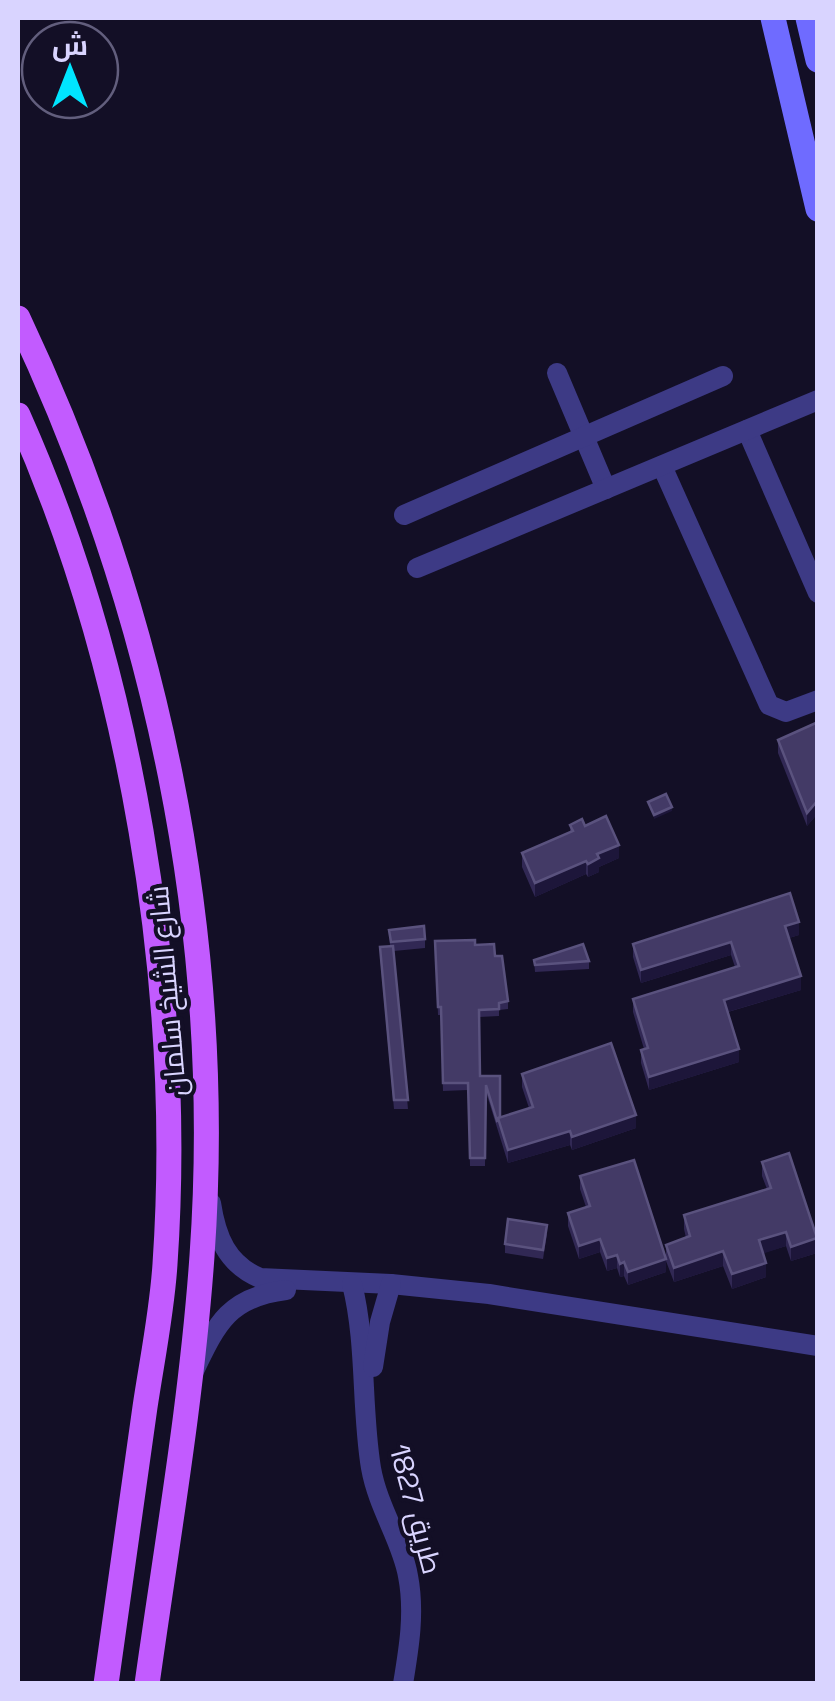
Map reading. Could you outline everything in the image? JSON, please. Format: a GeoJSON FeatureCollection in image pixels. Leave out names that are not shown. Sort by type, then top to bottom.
{"type":"FeatureCollection","features":[{"type":"Feature","properties":{"kind":"main road"},"geometry":{"type":"LineString","coordinates":[[773,18],[813,169],[818,209]]}},
{"type":"Feature","properties":{"kind":"main road"},"geometry":{"type":"LineString","coordinates":[[808,18],[818,60]]}},
{"type":"Feature","properties":{"kind":"main road","name":"شارع الشيخ سلمان"},"geometry":{"type":"LineString","coordinates":[[18,318],[110,542],[133,618],[167,754],[195,931],[206,1090],[202,1257],[147,1684]]}},
{"type":"Feature","properties":{"kind":"main road","name":"شارع الشيخ سلمان"},"geometry":{"type":"LineString","coordinates":[[18,415],[71,554],[104,668],[131,783],[163,1018],[168,1137],[165,1266],[106,1684]]}},
{"type":"Feature","properties":{"kind":"street"},"geometry":{"type":"LineString","coordinates":[[558,373],[606,489]]}},
{"type":"Feature","properties":{"kind":"street"},"geometry":{"type":"LineString","coordinates":[[404,516],[724,376]]}},
{"type":"Feature","properties":{"kind":"street"},"geometry":{"type":"LineString","coordinates":[[417,568],[818,400]]}},
{"type":"Feature","properties":{"kind":"street"},"geometry":{"type":"LineString","coordinates":[[747,430],[818,593]]}},
{"type":"Feature","properties":{"kind":"street"},"geometry":{"type":"LineString","coordinates":[[662,466],[768,705],[786,712],[818,700]]}},
{"type":"Feature","properties":{"kind":"street"},"geometry":{"type":"LineString","coordinates":[[206,1170],[214,1226],[224,1248],[243,1271],[276,1280],[353,1287]]}},
{"type":"Feature","properties":{"kind":"street","name":"طريق 1827"},"geometry":{"type":"LineString","coordinates":[[353,1287],[360,1320],[372,1470],[381,1510],[408,1573],[410,1632],[403,1684]]}},
{"type":"Feature","properties":{"kind":"street"},"geometry":{"type":"LineString","coordinates":[[189,1381],[224,1316],[241,1302],[263,1292],[294,1288],[489,1294],[818,1346]]}},
{"type":"Feature","properties":{"kind":"street"},"geometry":{"type":"LineString","coordinates":[[390,1288],[488,1301],[818,1359]]}},
{"type":"Feature","properties":{"kind":"street","name":"طريق 1827"},"geometry":{"type":"LineString","coordinates":[[366,1408],[380,1322],[390,1288]]}},
{"type":"Feature","properties":{"kind":"building"},"geometry":{"type":"Polygon","coordinates":[[[818,722],[818,800],[807,813],[778,740],[818,722]]]}},
{"type":"Feature","properties":{"kind":"building"},"geometry":{"type":"Polygon","coordinates":[[[666,794],[672,807],[654,815],[648,802],[666,794]]]}},
{"type":"Feature","properties":{"kind":"building"},"geometry":{"type":"Polygon","coordinates":[[[606,816],[619,845],[597,854],[599,858],[588,864],[586,861],[535,883],[522,853],[573,831],[570,825],[582,819],[585,826],[606,816]]]}},
{"type":"Feature","properties":{"kind":"building"},"geometry":{"type":"Polygon","coordinates":[[[790,893],[799,922],[785,926],[801,976],[724,1000],[739,1049],[649,1077],[641,1050],[648,1048],[633,999],[739,966],[731,942],[641,970],[633,944],[790,893]]]}},
{"type":"Feature","properties":{"kind":"building"},"geometry":{"type":"Polygon","coordinates":[[[424,926],[425,939],[391,942],[389,930],[424,926]]]}},
{"type":"Feature","properties":{"kind":"building"},"geometry":{"type":"Polygon","coordinates":[[[475,940],[475,945],[494,944],[495,956],[502,956],[508,1001],[499,1003],[499,1009],[479,1010],[480,1076],[500,1076],[497,1121],[486,1085],[485,1158],[470,1158],[468,1083],[443,1083],[438,1007],[435,941],[475,940]]]}},
{"type":"Feature","properties":{"kind":"building"},"geometry":{"type":"Polygon","coordinates":[[[583,944],[589,961],[535,965],[534,960],[583,944]]]}},
{"type":"Feature","properties":{"kind":"building"},"geometry":{"type":"Polygon","coordinates":[[[393,946],[408,1100],[394,1100],[380,947],[393,946]]]}},
{"type":"Feature","properties":{"kind":"building"},"geometry":{"type":"Polygon","coordinates":[[[611,1043],[636,1115],[572,1137],[570,1131],[508,1150],[498,1118],[533,1107],[522,1074],[611,1043]]]}},
{"type":"Feature","properties":{"kind":"building"},"geometry":{"type":"Polygon","coordinates":[[[789,1153],[817,1238],[791,1247],[786,1232],[759,1240],[766,1263],[732,1274],[723,1251],[674,1268],[666,1245],[690,1236],[684,1215],[771,1188],[762,1162],[789,1153]]]}},
{"type":"Feature","properties":{"kind":"building"},"geometry":{"type":"Polygon","coordinates":[[[634,1160],[666,1259],[628,1272],[617,1255],[607,1258],[600,1239],[579,1246],[568,1213],[590,1206],[580,1176],[634,1160]]]}},
{"type":"Feature","properties":{"kind":"building"},"geometry":{"type":"Polygon","coordinates":[[[508,1219],[547,1225],[543,1250],[505,1244],[508,1219]]]}}]}
